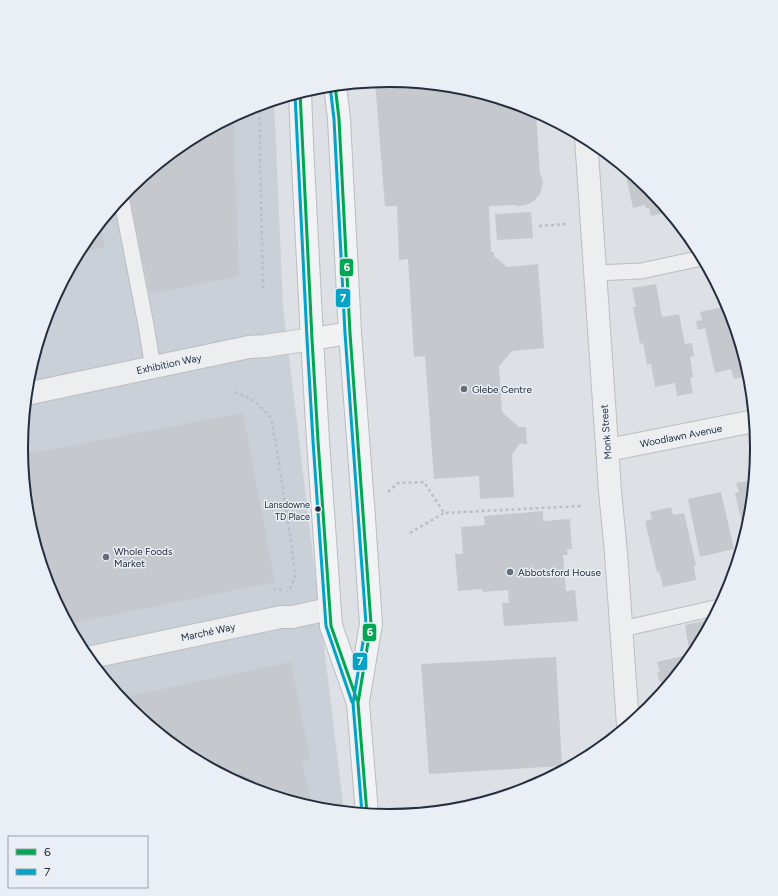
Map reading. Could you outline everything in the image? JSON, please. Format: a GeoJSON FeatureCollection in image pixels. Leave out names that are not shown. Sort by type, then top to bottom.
{"type":"FeatureCollection","features":[{"type":"Feature","properties":{"kind":"main road"},"geometry":{"type":"LineString","coordinates":[[337,91],[350,333],[371,624],[358,703],[367,808]]}},
{"type":"Feature","properties":{"kind":"main road"},"geometry":{"type":"LineString","coordinates":[[300,98],[312,338],[329,609],[331,626],[358,703]]}},
{"type":"Feature","properties":{"kind":"main road"},"geometry":{"type":"LineString","coordinates":[[312,338],[350,333]]}},
{"type":"Feature","properties":{"kind":"street","name":"Monk Street"},"geometry":{"type":"LineString","coordinates":[[587,146],[610,491],[622,629],[628,718]]}},
{"type":"Feature","properties":{"kind":"street","name":"Exhibition Way"},"geometry":{"type":"LineString","coordinates":[[32,393],[249,347],[265,346],[312,338]]}},
{"type":"Feature","properties":{"kind":"street","name":"Woodlawn Avenue"},"geometry":{"type":"LineString","coordinates":[[608,450],[749,422]]}},
{"type":"Feature","properties":{"kind":"street","name":"Marché Way"},"geometry":{"type":"LineString","coordinates":[[94,656],[281,617],[292,617],[329,609]]}},
{"type":"Feature","properties":{"kind":"lane"},"geometry":{"type":"LineString","coordinates":[[123,205],[154,368]]}},
{"type":"Feature","properties":{"kind":"lane"},"geometry":{"type":"LineString","coordinates":[[595,273],[641,271],[697,259]]}},
{"type":"Feature","properties":{"kind":"lane"},"geometry":{"type":"LineString","coordinates":[[622,629],[712,609]]}},
{"type":"Feature","properties":{"kind":"path"},"geometry":{"type":"LineString","coordinates":[[258,111],[263,288]]}},
{"type":"Feature","properties":{"kind":"path"},"geometry":{"type":"LineString","coordinates":[[235,392],[255,401],[270,418],[277,451],[295,577],[289,591],[273,589]]}},
{"type":"Feature","properties":{"kind":"path"},"geometry":{"type":"LineString","coordinates":[[385,495],[398,483],[424,482],[444,513]]}},
{"type":"Feature","properties":{"kind":"path"},"geometry":{"type":"LineString","coordinates":[[410,532],[444,513],[581,506]]}},
{"type":"Feature","properties":{"kind":"shaded area"},"geometry":{"type":"Polygon","coordinates":[[[274,106],[283,307],[343,806],[296,797],[251,782],[229,772],[188,748],[151,719],[134,703],[103,668],[89,649],[65,608],[55,586],[40,541],[31,495],[28,448],[31,401],[35,378],[40,355],[55,310],[76,267],[103,228],[118,210],[151,177],[169,162],[188,148],[229,124],[274,106]]]}},
{"type":"Feature","properties":{"kind":"building"},"geometry":{"type":"Polygon","coordinates":[[[376,88],[413,88],[459,94],[505,106],[536,118],[540,173],[543,181],[540,194],[534,201],[526,205],[489,206],[491,252],[494,252],[494,256],[507,267],[538,264],[544,348],[512,351],[499,366],[502,412],[519,427],[526,427],[527,445],[520,443],[512,455],[514,497],[480,499],[479,476],[434,479],[425,356],[414,357],[408,259],[399,260],[397,206],[385,206],[376,88]]]}},
{"type":"Feature","properties":{"kind":"building"},"geometry":{"type":"Polygon","coordinates":[[[233,122],[239,276],[150,294],[130,197],[151,177],[188,148],[233,122]]]}},
{"type":"Feature","properties":{"kind":"building"},"geometry":{"type":"Polygon","coordinates":[[[626,176],[663,213],[651,216],[649,208],[646,208],[645,205],[633,208],[626,176]]]}},
{"type":"Feature","properties":{"kind":"building"},"geometry":{"type":"Polygon","coordinates":[[[531,212],[533,238],[497,240],[495,214],[531,212]]]}},
{"type":"Feature","properties":{"kind":"building"},"geometry":{"type":"Polygon","coordinates":[[[101,230],[105,247],[87,250],[101,230]]]}},
{"type":"Feature","properties":{"kind":"building"},"geometry":{"type":"Polygon","coordinates":[[[656,284],[662,317],[679,314],[685,344],[692,343],[694,356],[690,357],[693,377],[690,378],[693,393],[677,396],[675,383],[655,387],[651,364],[647,365],[643,343],[640,344],[633,307],[636,307],[632,288],[656,284]]]}},
{"type":"Feature","properties":{"kind":"building"},"geometry":{"type":"Polygon","coordinates":[[[722,307],[738,355],[743,377],[734,379],[731,369],[715,373],[705,328],[698,330],[696,321],[702,320],[700,312],[722,307]]]}},
{"type":"Feature","properties":{"kind":"building"},"geometry":{"type":"Polygon","coordinates":[[[243,413],[275,582],[73,623],[55,586],[40,541],[31,495],[28,454],[243,413]]]}},
{"type":"Feature","properties":{"kind":"building"},"geometry":{"type":"Polygon","coordinates":[[[748,481],[742,523],[735,493],[739,492],[736,483],[748,481]]]}},
{"type":"Feature","properties":{"kind":"building"},"geometry":{"type":"Polygon","coordinates":[[[721,492],[734,549],[700,557],[688,499],[721,492]]]}},
{"type":"Feature","properties":{"kind":"building"},"geometry":{"type":"Polygon","coordinates":[[[671,507],[673,515],[684,513],[696,565],[694,566],[696,580],[663,587],[659,571],[657,572],[645,521],[652,519],[650,512],[671,507]]]}},
{"type":"Feature","properties":{"kind":"building","name":"Abbotsford House"},"geometry":{"type":"Polygon","coordinates":[[[543,511],[543,521],[570,519],[572,549],[567,549],[568,555],[563,555],[566,591],[575,590],[578,621],[504,626],[502,603],[509,603],[508,590],[483,592],[482,589],[458,591],[455,554],[463,554],[461,527],[485,525],[484,516],[543,511]]]}},
{"type":"Feature","properties":{"kind":"building"},"geometry":{"type":"Polygon","coordinates":[[[707,620],[689,649],[685,625],[707,620]]]}},
{"type":"Feature","properties":{"kind":"building"},"geometry":{"type":"Polygon","coordinates":[[[556,657],[562,765],[429,774],[421,664],[556,657]]]}},
{"type":"Feature","properties":{"kind":"building"},"geometry":{"type":"Polygon","coordinates":[[[683,657],[662,684],[661,681],[659,681],[657,673],[660,672],[657,662],[683,657]]]}},
{"type":"Feature","properties":{"kind":"building"},"geometry":{"type":"Polygon","coordinates":[[[291,662],[310,759],[302,761],[311,800],[273,790],[251,782],[208,761],[169,734],[128,696],[291,662]]]}},
{"type":"Feature","properties":{"kind":"transit line","name":"6"},"geometry":{"type":"LineString","coordinates":[[336,91],[339,119],[350,333],[371,624],[358,703],[367,808]]}},
{"type":"Feature","properties":{"kind":"transit line","name":"7"},"geometry":{"type":"LineString","coordinates":[[331,92],[334,119],[345,333],[366,624],[353,703],[362,808]]}},
{"type":"Feature","properties":{"kind":"transit line","name":"6"},"geometry":{"type":"LineString","coordinates":[[300,98],[312,339],[331,626],[357,700]]}},
{"type":"Feature","properties":{"kind":"transit line","name":"7"},"geometry":{"type":"LineString","coordinates":[[295,99],[307,339],[326,626],[352,702]]}},
{"type":"Feature","properties":{"kind":"place","name":"Glebe Centre"},"geometry":{"type":"Point","coordinates":[464,389]}},
{"type":"Feature","properties":{"kind":"place","name":"Lansdowne TD Place"},"geometry":{"type":"Point","coordinates":[318,509]}},
{"type":"Feature","properties":{"kind":"place","name":"Whole Foods Market"},"geometry":{"type":"Point","coordinates":[106,557]}},
{"type":"Feature","properties":{"kind":"place","name":"Abbotsford House"},"geometry":{"type":"Point","coordinates":[510,572]}}]}
